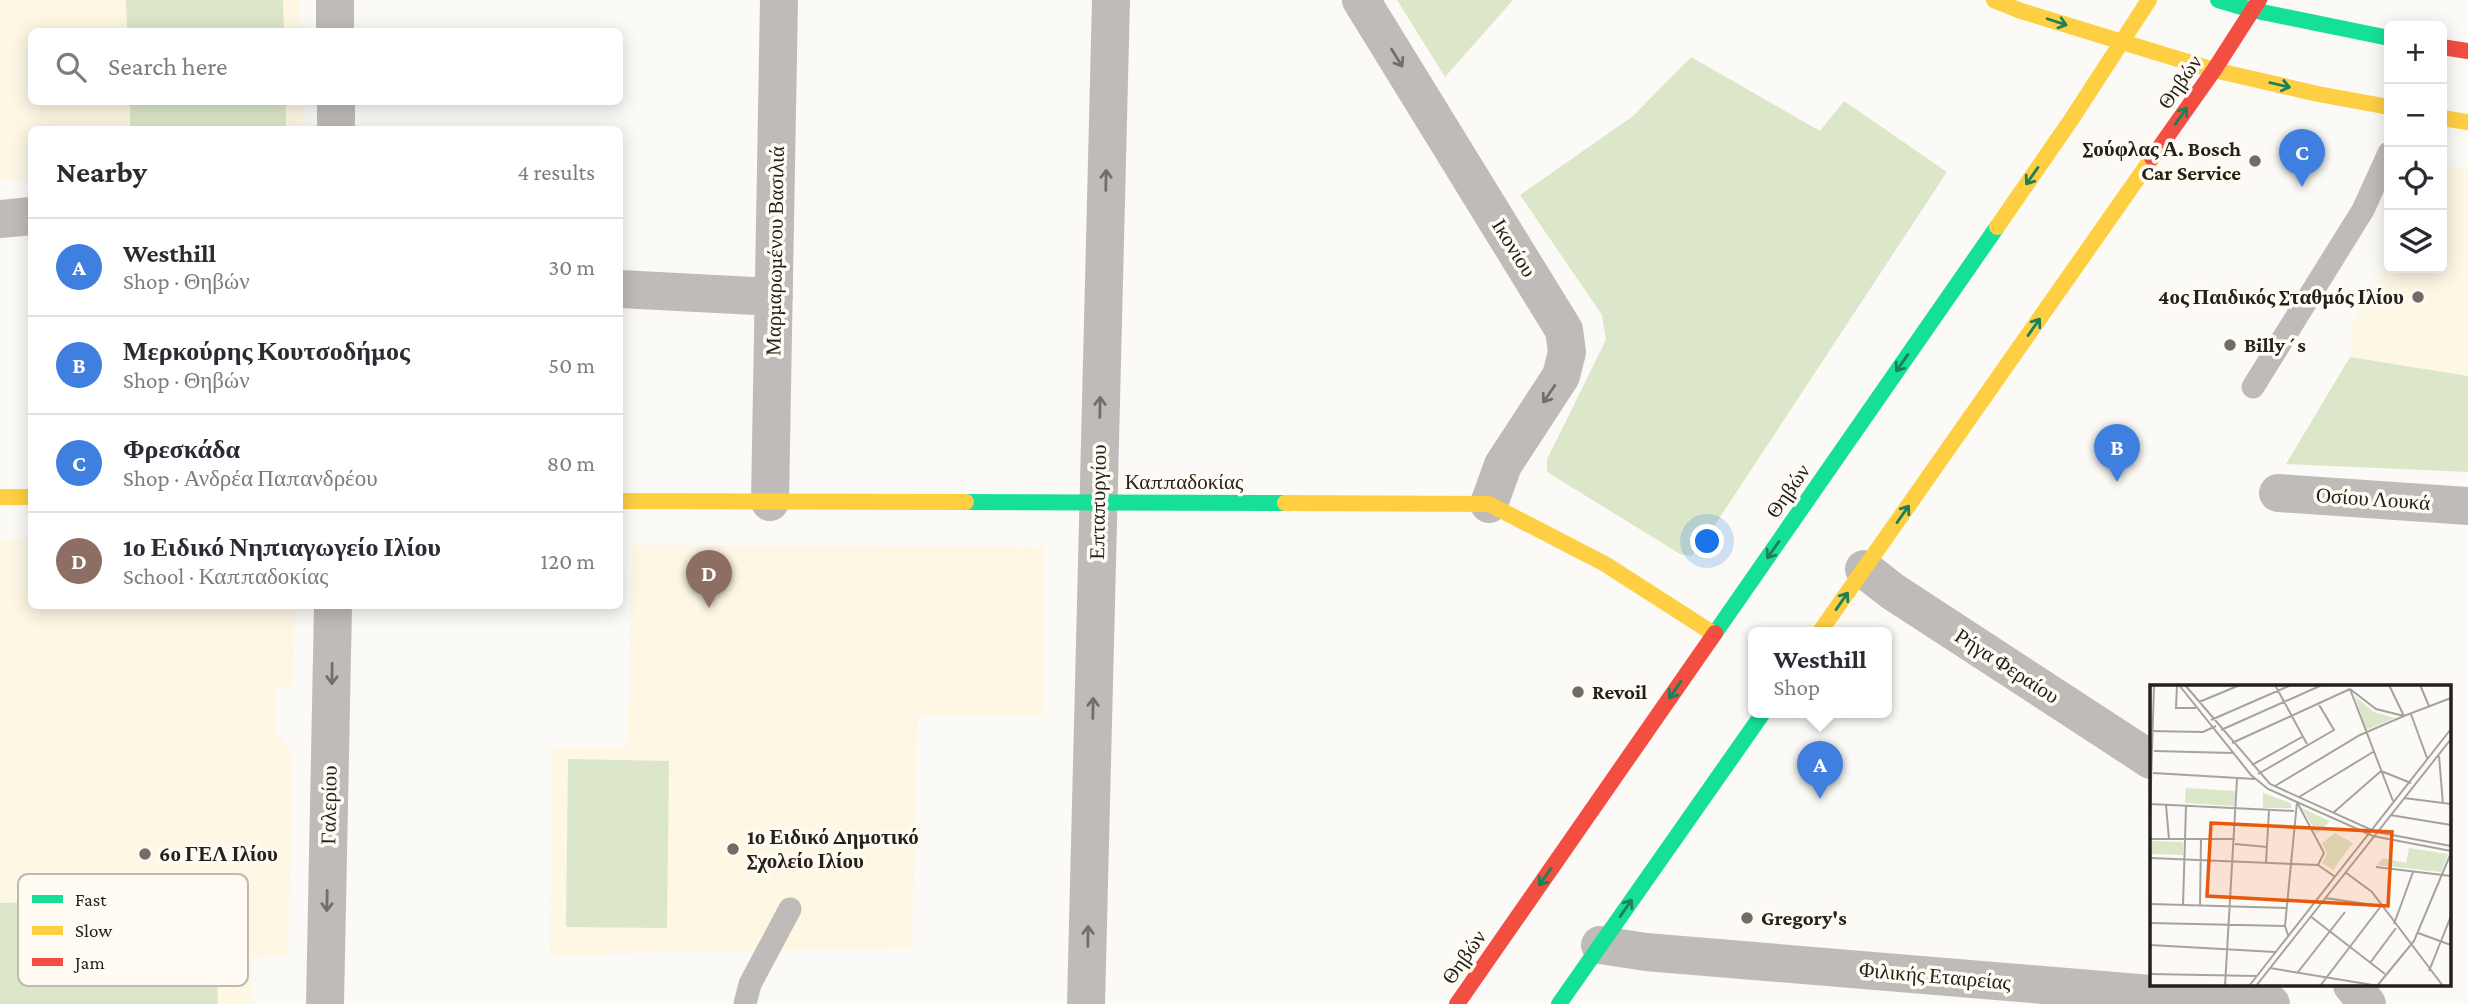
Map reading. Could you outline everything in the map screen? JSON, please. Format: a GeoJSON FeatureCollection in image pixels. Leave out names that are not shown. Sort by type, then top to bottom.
{"type":"FeatureCollection","features":[{"type":"Feature","properties":{"kind":"main road"},"geometry":{"type":"LineString","coordinates":[[1994,0],[2214,70],[2384,106]]}},
{"type":"Feature","properties":{"kind":"main road","name":"Θηβών"},"geometry":{"type":"LineString","coordinates":[[1457,1004],[2071,120],[2149,0]]}},
{"type":"Feature","properties":{"kind":"main road"},"geometry":{"type":"LineString","coordinates":[[2218,0],[2255,5],[2384,37]]}},
{"type":"Feature","properties":{"kind":"main road","name":"Θηβών"},"geometry":{"type":"LineString","coordinates":[[1823,627],[2214,70],[2255,5]]}},
{"type":"Feature","properties":{"kind":"main road"},"geometry":{"type":"LineString","coordinates":[[2447,48],[2468,51]]}},
{"type":"Feature","properties":{"kind":"main road"},"geometry":{"type":"LineString","coordinates":[[2447,119],[2468,122]]}},
{"type":"Feature","properties":{"kind":"main road"},"geometry":{"type":"LineString","coordinates":[[0,497],[28,498]]}},
{"type":"Feature","properties":{"kind":"main road","name":"Καππαδοκίας"},"geometry":{"type":"LineString","coordinates":[[623,500],[1489,504],[1605,564],[1714,634]]}},
{"type":"Feature","properties":{"kind":"main road"},"geometry":{"type":"LineString","coordinates":[[1559,1004],[1759,718]]}},
{"type":"Feature","properties":{"kind":"street"},"geometry":{"type":"LineString","coordinates":[[335,0],[335,28]]}},
{"type":"Feature","properties":{"kind":"street","name":"Μαρμαρωμένου Βασιλιά"},"geometry":{"type":"LineString","coordinates":[[770,502],[779,0]]}},
{"type":"Feature","properties":{"kind":"street","name":"Επταπυργίου"},"geometry":{"type":"LineString","coordinates":[[1086,1004],[1111,0]]}},
{"type":"Feature","properties":{"kind":"street","name":"Ικονίου"},"geometry":{"type":"LineString","coordinates":[[1361,0],[1564,330],[1567,352],[1562,376],[1503,465],[1489,504]]}},
{"type":"Feature","properties":{"kind":"street"},"geometry":{"type":"LineString","coordinates":[[336,105],[336,126]]}},
{"type":"Feature","properties":{"kind":"street"},"geometry":{"type":"LineString","coordinates":[[0,219],[28,216]]}},
{"type":"Feature","properties":{"kind":"street"},"geometry":{"type":"LineString","coordinates":[[623,289],[774,296]]}},
{"type":"Feature","properties":{"kind":"street","name":"Οσίου Λουκά"},"geometry":{"type":"LineString","coordinates":[[2278,493],[2468,506]]}},
{"type":"Feature","properties":{"kind":"street","name":"Ρήγα Φεραίου"},"geometry":{"type":"LineString","coordinates":[[1864,569],[1892,591],[2150,759]]}},
{"type":"Feature","properties":{"kind":"street","name":"Γαλερίου"},"geometry":{"type":"LineString","coordinates":[[325,1004],[333,609]]}},
{"type":"Feature","properties":{"kind":"street","name":"Φιλικής Εταιρείας"},"geometry":{"type":"LineString","coordinates":[[1600,945],[1646,952],[2271,1004]]}},
{"type":"Feature","properties":{"kind":"street"},"geometry":{"type":"LineString","coordinates":[[2353,986],[2367,1004]]}},
{"type":"Feature","properties":{"kind":"lane"},"geometry":{"type":"LineString","coordinates":[[2253,387],[2363,210],[2384,164]]}},
{"type":"Feature","properties":{"kind":"lane"},"geometry":{"type":"LineString","coordinates":[[745,1004],[750,984],[790,909]]}},
{"type":"Feature","properties":{"kind":"shaded area"},"geometry":{"type":"Polygon","coordinates":[[[0,0],[299,0],[300,28],[28,28],[28,105],[302,105],[303,126],[28,126],[28,179],[0,181],[0,0]]]}},
{"type":"Feature","properties":{"kind":"shaded area","name":"4ος Παιδικός Σταθμός Ιλίου"},"geometry":{"type":"Polygon","coordinates":[[[2447,166],[2468,169],[2468,376],[2350,357],[2352,326],[2384,271],[2384,273],[2447,273],[2447,166]]]}},
{"type":"Feature","properties":{"kind":"shaded area","name":"6ο ΓΕΛ Ιλίου"},"geometry":{"type":"Polygon","coordinates":[[[28,540],[28,609],[295,609],[293,688],[275,689],[275,730],[293,753],[288,956],[252,958],[251,1004],[0,1004],[0,541],[28,540]]]}},
{"type":"Feature","properties":{"kind":"shaded area","name":"1ο Ειδικό Δημοτικό Σχολείο Ιλίου"},"geometry":{"type":"Polygon","coordinates":[[[632,545],[1045,547],[1043,716],[918,715],[912,949],[550,956],[552,747],[628,747],[632,545]]]}},
{"type":"Feature","properties":{"kind":"green space"},"geometry":{"type":"Polygon","coordinates":[[[126,0],[283,0],[284,28],[127,28],[126,0]]]}},
{"type":"Feature","properties":{"kind":"green space"},"geometry":{"type":"Polygon","coordinates":[[[1397,0],[1513,0],[1445,77],[1397,0]]]}},
{"type":"Feature","properties":{"kind":"green space"},"geometry":{"type":"Polygon","coordinates":[[[1691,57],[1820,131],[1844,101],[1947,172],[1701,546],[1691,556],[1680,554],[1547,472],[1547,459],[1606,340],[1602,315],[1520,195],[1633,116],[1691,57]]]}},
{"type":"Feature","properties":{"kind":"green space"},"geometry":{"type":"Polygon","coordinates":[[[130,105],[286,105],[286,126],[130,126],[130,105]]]}},
{"type":"Feature","properties":{"kind":"green space"},"geometry":{"type":"Polygon","coordinates":[[[2350,357],[2468,376],[2468,472],[2286,464],[2350,357]]]}},
{"type":"Feature","properties":{"kind":"green space"},"geometry":{"type":"Polygon","coordinates":[[[568,759],[669,761],[667,928],[566,927],[568,759]]]}},
{"type":"Feature","properties":{"kind":"green space"},"geometry":{"type":"Polygon","coordinates":[[[18,902],[18,986],[218,986],[218,1004],[0,1004],[0,903],[18,902]]]}},
{"type":"Feature","properties":{"kind":"traffic: fast"},"geometry":{"type":"LineString","coordinates":[[2218,0],[2252,10],[2384,37]]}},
{"type":"Feature","properties":{"kind":"traffic: fast"},"geometry":{"type":"LineString","coordinates":[[1715,633],[1997,227]]}},
{"type":"Feature","properties":{"kind":"traffic: fast"},"geometry":{"type":"LineString","coordinates":[[966,502],[1285,503]]}},
{"type":"Feature","properties":{"kind":"traffic: fast"},"geometry":{"type":"LineString","coordinates":[[1559,1004],[1759,718]]}},
{"type":"Feature","properties":{"kind":"traffic: slow"},"geometry":{"type":"LineString","coordinates":[[1994,0],[2021,11],[2214,70],[2384,106]]}},
{"type":"Feature","properties":{"kind":"traffic: slow"},"geometry":{"type":"LineString","coordinates":[[1997,227],[2149,0]]}},
{"type":"Feature","properties":{"kind":"traffic: slow"},"geometry":{"type":"LineString","coordinates":[[2447,119],[2468,122]]}},
{"type":"Feature","properties":{"kind":"traffic: slow"},"geometry":{"type":"LineString","coordinates":[[1823,627],[2152,158]]}},
{"type":"Feature","properties":{"kind":"traffic: slow"},"geometry":{"type":"LineString","coordinates":[[0,497],[28,497]]}},
{"type":"Feature","properties":{"kind":"traffic: slow"},"geometry":{"type":"LineString","coordinates":[[623,501],[966,502]]}},
{"type":"Feature","properties":{"kind":"traffic: slow"},"geometry":{"type":"LineString","coordinates":[[1285,503],[1489,504],[1605,564],[1714,634]]}},
{"type":"Feature","properties":{"kind":"traffic: jam"},"geometry":{"type":"LineString","coordinates":[[2152,158],[2259,0]]}},
{"type":"Feature","properties":{"kind":"traffic: jam"},"geometry":{"type":"LineString","coordinates":[[2447,48],[2468,51]]}},
{"type":"Feature","properties":{"kind":"traffic: jam"},"geometry":{"type":"LineString","coordinates":[[1457,1004],[1715,633]]}},
{"type":"Feature","properties":{"kind":"place","name":"Σούφλας Α. Bosch Car Service"},"geometry":{"type":"Point","coordinates":[2255,161]}},
{"type":"Feature","properties":{"kind":"place","name":"Φρεσκάδα"},"geometry":{"type":"Point","coordinates":[2302,187]}},
{"type":"Feature","properties":{"kind":"place","name":"4ος Παιδικός Σταθμός Ιλίου"},"geometry":{"type":"Point","coordinates":[2418,297]}},
{"type":"Feature","properties":{"kind":"place","name":"Billy´s"},"geometry":{"type":"Point","coordinates":[2230,345]}},
{"type":"Feature","properties":{"kind":"place","name":"Μερκούρης Κουτσοδήμος"},"geometry":{"type":"Point","coordinates":[2117,482]}},
{"type":"Feature","properties":{"kind":"place","name":"1ο Ειδικό Νηπιαγωγείο Ιλίου"},"geometry":{"type":"Point","coordinates":[709,608]}},
{"type":"Feature","properties":{"kind":"place","name":"Revoil"},"geometry":{"type":"Point","coordinates":[1578,692]}},
{"type":"Feature","properties":{"kind":"place","name":"Westhill"},"geometry":{"type":"Point","coordinates":[1820,799]}},
{"type":"Feature","properties":{"kind":"place","name":"1ο Ειδικό Δημοτικό Σχολείο Ιλίου"},"geometry":{"type":"Point","coordinates":[733,849]}},
{"type":"Feature","properties":{"kind":"place","name":"6ο ΓΕΛ Ιλίου"},"geometry":{"type":"Point","coordinates":[145,854]}},
{"type":"Feature","properties":{"kind":"place","name":"Gregory's"},"geometry":{"type":"Point","coordinates":[1747,918]}}]}
